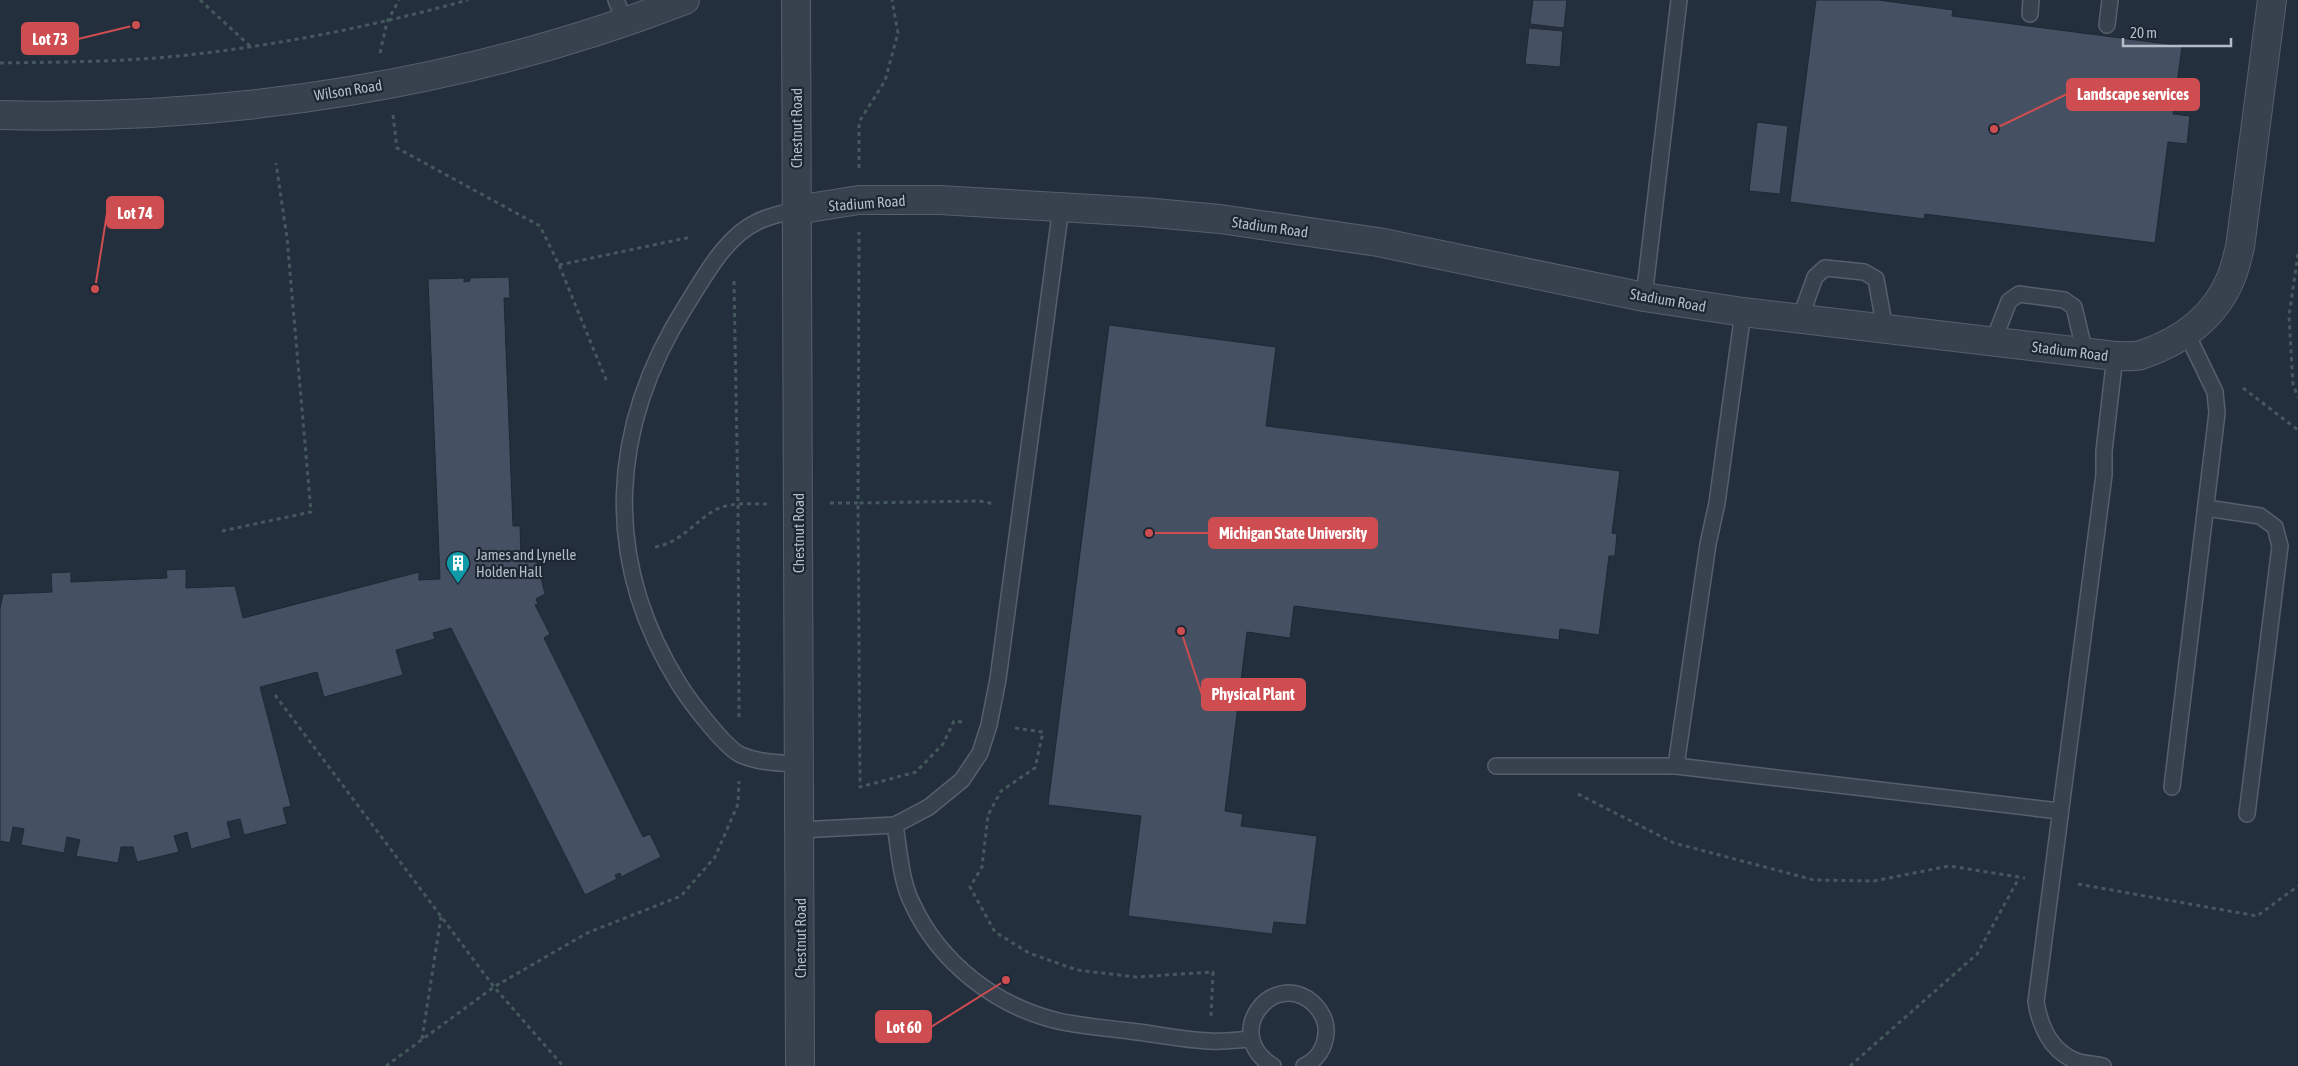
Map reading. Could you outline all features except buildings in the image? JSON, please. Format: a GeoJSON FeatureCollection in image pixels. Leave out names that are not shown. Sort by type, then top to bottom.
{"type":"FeatureCollection","features":[{"type":"Feature","properties":{"kind":"street","name":"Wilson Road"},"geometry":{"type":"LineString","coordinates":[[0,116],[182,112],[319,95],[388,84],[547,46],[620,11],[685,0]]}},
{"type":"Feature","properties":{"kind":"street","name":"Chestnut Road"},"geometry":{"type":"LineString","coordinates":[[796,0],[800,1066]]}},
{"type":"Feature","properties":{"kind":"street","name":"Stadium Road"},"geometry":{"type":"LineString","coordinates":[[796,210],[868,200],[940,200],[1142,212],[1220,219],[1378,242],[1644,297],[1743,312],[2085,353],[2115,356],[2140,355],[2187,334],[2204,320],[2220,300],[2231,279],[2240,247],[2272,0]]}},
{"type":"Feature","properties":{"kind":"lane"},"geometry":{"type":"LineString","coordinates":[[1644,297],[1679,0]]}},
{"type":"Feature","properties":{"kind":"lane"},"geometry":{"type":"LineString","coordinates":[[2107,25],[2110,0]]}},
{"type":"Feature","properties":{"kind":"lane"},"geometry":{"type":"LineString","coordinates":[[800,830],[895,825],[929,807],[962,780],[980,753],[989,725],[1001,659],[1061,207]]}},
{"type":"Feature","properties":{"kind":"lane"},"geometry":{"type":"LineString","coordinates":[[796,210],[756,222],[733,238],[682,312],[662,346],[646,382],[634,420],[624,490],[628,551],[636,590],[649,627],[662,654],[687,696],[711,727],[739,754],[768,763],[800,764]]}},
{"type":"Feature","properties":{"kind":"lane"},"geometry":{"type":"LineString","coordinates":[[1800,320],[1815,277],[1825,268],[1864,272],[1876,279],[1885,329]]}},
{"type":"Feature","properties":{"kind":"lane"},"geometry":{"type":"LineString","coordinates":[[1993,342],[2009,301],[2019,294],[2064,300],[2074,307],[2085,353]]}},
{"type":"Feature","properties":{"kind":"lane"},"geometry":{"type":"LineString","coordinates":[[1676,766],[1708,544],[1717,503],[1743,312]]}},
{"type":"Feature","properties":{"kind":"lane"},"geometry":{"type":"LineString","coordinates":[[2172,787],[2217,413],[2215,392],[2187,334]]}},
{"type":"Feature","properties":{"kind":"lane"},"geometry":{"type":"LineString","coordinates":[[2103,1066],[2075,1060],[2054,1046],[2040,1023],[2036,1002],[2059,810],[2104,475],[2104,451],[2115,356]]}},
{"type":"Feature","properties":{"kind":"lane"},"geometry":{"type":"LineString","coordinates":[[2206,508],[2260,516],[2275,527],[2280,546],[2247,814]]}},
{"type":"Feature","properties":{"kind":"lane"},"geometry":{"type":"LineString","coordinates":[[1496,766],[1676,766],[2059,810]]}},
{"type":"Feature","properties":{"kind":"lane"},"geometry":{"type":"LineString","coordinates":[[895,825],[911,902],[924,926],[940,948],[960,968],[982,986],[1006,1001],[1032,1013],[1059,1021],[1209,1041],[1251,1039]]}},
{"type":"Feature","properties":{"kind":"lane"},"geometry":{"type":"LineString","coordinates":[[1273,1066],[1264,1061],[1255,1051],[1251,1039],[1250,1026],[1254,1014],[1262,1004],[1272,997],[1284,994],[1297,994],[1308,999],[1318,1007],[1324,1018],[1327,1030],[1325,1043],[1311,1063],[1304,1066]]}},
{"type":"Feature","properties":{"kind":"path"},"geometry":{"type":"LineString","coordinates":[[200,0],[250,46]]}},
{"type":"Feature","properties":{"kind":"path"},"geometry":{"type":"LineString","coordinates":[[388,22],[399,0]]}},
{"type":"Feature","properties":{"kind":"path"},"geometry":{"type":"LineString","coordinates":[[0,62],[118,60],[178,56],[250,46],[388,22],[468,0]]}},
{"type":"Feature","properties":{"kind":"path"},"geometry":{"type":"LineString","coordinates":[[398,148],[540,226],[559,265],[607,382]]}},
{"type":"Feature","properties":{"kind":"path"},"geometry":{"type":"LineString","coordinates":[[222,530],[311,512],[287,238],[276,163]]}},
{"type":"Feature","properties":{"kind":"path"},"geometry":{"type":"LineString","coordinates":[[559,265],[691,237]]}},
{"type":"Feature","properties":{"kind":"path"},"geometry":{"type":"LineString","coordinates":[[2298,254],[2289,316],[2293,386],[2298,397]]}},
{"type":"Feature","properties":{"kind":"path"},"geometry":{"type":"LineString","coordinates":[[2243,388],[2298,430]]}},
{"type":"Feature","properties":{"kind":"path"},"geometry":{"type":"LineString","coordinates":[[274,695],[494,987],[562,1066]]}},
{"type":"Feature","properties":{"kind":"path"},"geometry":{"type":"LineString","coordinates":[[1572,792],[1674,843],[1814,880],[1874,881],[1949,866],[2019,878],[2050,880],[2257,916],[2298,886]]}},
{"type":"Feature","properties":{"kind":"path"},"geometry":{"type":"LineString","coordinates":[[1850,1066],[1978,954],[2019,878]]}},
{"type":"Feature","properties":{"kind":"path"},"geometry":{"type":"LineString","coordinates":[[422,1040],[441,916]]}},
{"type":"Feature","properties":{"kind":"place","name":"Lot 73"},"geometry":{"type":"Point","coordinates":[136,25]}},
{"type":"Feature","properties":{"kind":"place","name":"Landscape services"},"geometry":{"type":"Point","coordinates":[1994,129]}},
{"type":"Feature","properties":{"kind":"place","name":"Lot 74"},"geometry":{"type":"Point","coordinates":[95,289]}},
{"type":"Feature","properties":{"kind":"place","name":"Michigan State University"},"geometry":{"type":"Point","coordinates":[1149,533]}},
{"type":"Feature","properties":{"kind":"place","name":"James and Lynelle Holden Hall"},"geometry":{"type":"Point","coordinates":[458,584]}},
{"type":"Feature","properties":{"kind":"place","name":"Physical Plant"},"geometry":{"type":"Point","coordinates":[1181,631]}},
{"type":"Feature","properties":{"kind":"place","name":"Lot 60"},"geometry":{"type":"Point","coordinates":[1006,980]}}]}
